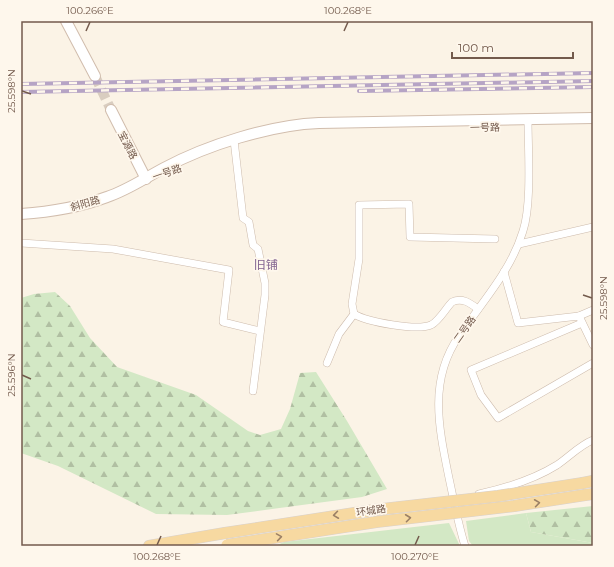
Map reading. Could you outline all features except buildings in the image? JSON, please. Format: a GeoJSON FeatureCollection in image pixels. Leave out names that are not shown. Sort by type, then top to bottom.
{"type":"FeatureCollection","features":[{"type":"Feature","properties":{"kind":"main road","name":"环城路"},"geometry":{"type":"LineString","coordinates":[[150,546],[367,511],[498,496],[588,482]]}},
{"type":"Feature","properties":{"kind":"main road","name":"环城路"},"geometry":{"type":"LineString","coordinates":[[224,546],[376,522],[514,506],[589,495]]}},
{"type":"Feature","properties":{"kind":"street"},"geometry":{"type":"LineString","coordinates":[[66,21],[95,76]]}},
{"type":"Feature","properties":{"kind":"street","name":"宝源路"},"geometry":{"type":"LineString","coordinates":[[111,110],[146,179]]}},
{"type":"Feature","properties":{"kind":"street","name":"一号路"},"geometry":{"type":"LineString","coordinates":[[528,123],[593,118]]}},
{"type":"Feature","properties":{"kind":"street","name":"一号路"},"geometry":{"type":"LineString","coordinates":[[146,179],[165,168],[279,128],[312,123],[593,124]]}},
{"type":"Feature","properties":{"kind":"street","name":"二号路"},"geometry":{"type":"LineString","coordinates":[[465,546],[453,497],[439,425],[437,409],[439,387],[448,354],[504,272],[519,244],[526,216],[528,123]]}},
{"type":"Feature","properties":{"kind":"street"},"geometry":{"type":"LineString","coordinates":[[234,144],[243,218],[249,222],[253,245],[258,249],[265,283],[265,295],[253,391]]}},
{"type":"Feature","properties":{"kind":"street","name":"斜阳路"},"geometry":{"type":"LineString","coordinates":[[21,214],[58,210],[90,203],[114,195],[146,179]]}},
{"type":"Feature","properties":{"kind":"street"},"geometry":{"type":"LineString","coordinates":[[327,363],[339,334],[354,314],[352,304],[359,259],[359,204],[409,204],[410,237],[496,239]]}},
{"type":"Feature","properties":{"kind":"street"},"geometry":{"type":"LineString","coordinates":[[519,244],[593,227]]}},
{"type":"Feature","properties":{"kind":"street"},"geometry":{"type":"LineString","coordinates":[[21,243],[113,249],[229,270],[223,322],[260,331]]}},
{"type":"Feature","properties":{"kind":"street"},"geometry":{"type":"LineString","coordinates":[[504,272],[518,323],[580,320]]}},
{"type":"Feature","properties":{"kind":"street"},"geometry":{"type":"LineString","coordinates":[[354,314],[373,321],[424,326],[433,324],[456,300],[460,299],[470,303],[478,309]]}},
{"type":"Feature","properties":{"kind":"street"},"geometry":{"type":"LineString","coordinates":[[593,310],[580,320],[471,370],[482,395],[498,418],[593,363]]}},
{"type":"Feature","properties":{"kind":"street"},"geometry":{"type":"LineString","coordinates":[[580,320],[593,344]]}},
{"type":"Feature","properties":{"kind":"street"},"geometry":{"type":"LineString","coordinates":[[453,497],[492,491],[522,482],[556,465],[593,440]]}},
{"type":"Feature","properties":{"kind":"green space"},"geometry":{"type":"Polygon","coordinates":[[[55,292],[70,306],[90,338],[117,367],[196,395],[248,431],[260,435],[281,429],[290,409],[300,373],[316,372],[387,489],[362,497],[227,515],[156,514],[58,466],[21,453],[21,298],[34,294],[55,292]]]}},
{"type":"Feature","properties":{"kind":"green space"},"geometry":{"type":"Polygon","coordinates":[[[593,506],[593,543],[531,532],[526,513],[593,506]]]}},
{"type":"Feature","properties":{"kind":"green space"},"geometry":{"type":"Polygon","coordinates":[[[526,513],[531,532],[593,543],[593,546],[473,546],[469,541],[466,521],[526,513]]]}},
{"type":"Feature","properties":{"kind":"green space"},"geometry":{"type":"Polygon","coordinates":[[[449,523],[460,546],[275,546],[284,542],[449,523]]]}},
{"type":"Feature","properties":{"kind":"tunnel"},"geometry":{"type":"LineString","coordinates":[[95,76],[111,110]]}},
{"type":"Feature","properties":{"kind":"railway"},"geometry":{"type":"LineString","coordinates":[[21,84],[593,73]]}},
{"type":"Feature","properties":{"kind":"railway"},"geometry":{"type":"LineString","coordinates":[[21,92],[593,81]]}},
{"type":"Feature","properties":{"kind":"railway"},"geometry":{"type":"LineString","coordinates":[[359,91],[593,87]]}},
{"type":"Feature","properties":{"kind":"district","name":"旧铺"},"geometry":{"type":"Point","coordinates":[266,265]}}]}
